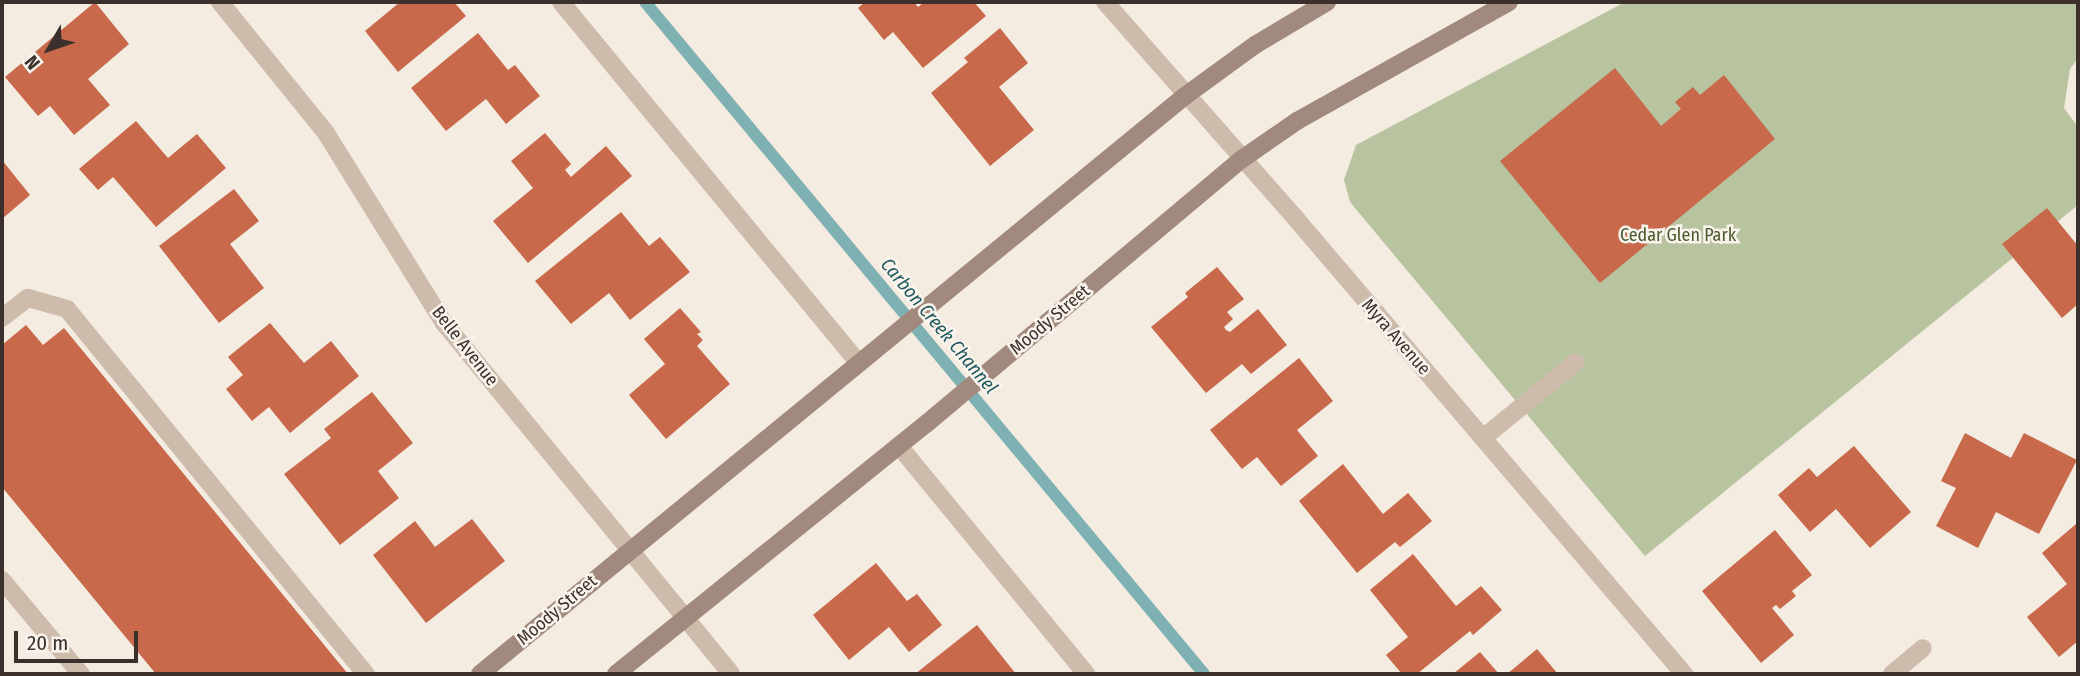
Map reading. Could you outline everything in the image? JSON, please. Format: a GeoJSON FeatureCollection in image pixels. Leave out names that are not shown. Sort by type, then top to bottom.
{"type":"FeatureCollection","features":[{"type":"Feature","properties":{"kind":"main road","name":"Moody Street"},"geometry":{"type":"LineString","coordinates":[[480,674],[1185,96],[1255,45],[1327,2]]}},
{"type":"Feature","properties":{"kind":"main road","name":"Moody Street"},"geometry":{"type":"LineString","coordinates":[[616,674],[926,424],[1242,159],[1297,121],[1510,2]]}},
{"type":"Feature","properties":{"kind":"street","name":"Belle Avenue"},"geometry":{"type":"LineString","coordinates":[[220,2],[326,133],[444,323],[732,674]]}},
{"type":"Feature","properties":{"kind":"street"},"geometry":{"type":"LineString","coordinates":[[561,2],[864,357]]}},
{"type":"Feature","properties":{"kind":"street","name":"Myra Avenue"},"geometry":{"type":"LineString","coordinates":[[1105,2],[1684,674]]}},
{"type":"Feature","properties":{"kind":"street"},"geometry":{"type":"LineString","coordinates":[[2,318],[28,298],[67,309],[366,674]]}},
{"type":"Feature","properties":{"kind":"street"},"geometry":{"type":"LineString","coordinates":[[1483,438],[1576,362]]}},
{"type":"Feature","properties":{"kind":"street"},"geometry":{"type":"LineString","coordinates":[[898,446],[1084,670]]}},
{"type":"Feature","properties":{"kind":"street"},"geometry":{"type":"LineString","coordinates":[[2,580],[80,674]]}},
{"type":"Feature","properties":{"kind":"street"},"geometry":{"type":"LineString","coordinates":[[1892,674],[1923,648]]}},
{"type":"Feature","properties":{"kind":"green space","name":"Cedar Glen Park"},"geometry":{"type":"Polygon","coordinates":[[[1625,2],[2078,2],[2078,58],[2070,69],[2064,108],[2078,127],[2078,205],[1645,556],[1350,202],[1344,180],[1356,145],[1625,2]]]}},
{"type":"Feature","properties":{"kind":"building"},"geometry":{"type":"Polygon","coordinates":[[[95,2],[129,44],[88,79],[110,105],[74,135],[50,106],[38,116],[5,77],[95,2]]]}},
{"type":"Feature","properties":{"kind":"building"},"geometry":{"type":"Polygon","coordinates":[[[400,2],[454,2],[466,16],[398,72],[365,31],[400,2]]]}},
{"type":"Feature","properties":{"kind":"building"},"geometry":{"type":"Polygon","coordinates":[[[865,2],[914,2],[918,7],[924,2],[974,2],[986,16],[923,68],[893,32],[884,40],[858,8],[865,2]]]}},
{"type":"Feature","properties":{"kind":"building"},"geometry":{"type":"Polygon","coordinates":[[[1000,28],[1028,63],[999,87],[1034,130],[990,166],[931,93],[968,62],[964,58],[1000,28]]]}},
{"type":"Feature","properties":{"kind":"building"},"geometry":{"type":"Polygon","coordinates":[[[478,33],[508,70],[515,65],[540,96],[506,124],[486,99],[446,131],[411,88],[478,33]]]}},
{"type":"Feature","properties":{"kind":"building"},"geometry":{"type":"Polygon","coordinates":[[[1615,68],[1661,126],[1681,109],[1675,102],[1693,87],[1700,95],[1724,75],[1775,139],[1600,283],[1500,161],[1615,68]]]}},
{"type":"Feature","properties":{"kind":"building"},"geometry":{"type":"Polygon","coordinates":[[[136,121],[168,158],[197,134],[226,168],[156,227],[113,177],[98,190],[79,169],[136,121]]]}},
{"type":"Feature","properties":{"kind":"building"},"geometry":{"type":"Polygon","coordinates":[[[545,133],[571,164],[565,170],[571,177],[606,146],[632,176],[528,263],[493,221],[533,188],[511,161],[545,133]]]}},
{"type":"Feature","properties":{"kind":"building"},"geometry":{"type":"Polygon","coordinates":[[[2,160],[30,195],[2,219],[2,160]]]}},
{"type":"Feature","properties":{"kind":"building"},"geometry":{"type":"Polygon","coordinates":[[[234,189],[259,221],[230,244],[264,288],[219,323],[159,246],[234,189]]]}},
{"type":"Feature","properties":{"kind":"building"},"geometry":{"type":"Polygon","coordinates":[[[2047,208],[2078,246],[2078,304],[2062,318],[2002,244],[2047,208]]]}},
{"type":"Feature","properties":{"kind":"building"},"geometry":{"type":"Polygon","coordinates":[[[621,212],[649,246],[660,237],[690,272],[630,320],[609,293],[571,324],[535,281],[621,212]]]}},
{"type":"Feature","properties":{"kind":"building"},"geometry":{"type":"Polygon","coordinates":[[[1217,267],[1244,299],[1227,312],[1233,319],[1224,327],[1226,330],[1230,332],[1258,309],[1287,345],[1251,374],[1242,364],[1206,393],[1151,327],[1188,297],[1185,293],[1217,267]]]}},
{"type":"Feature","properties":{"kind":"building"},"geometry":{"type":"Polygon","coordinates":[[[680,308],[701,332],[697,334],[703,340],[697,346],[730,384],[666,439],[629,395],[665,364],[644,339],[680,308]]]}},
{"type":"Feature","properties":{"kind":"building"},"geometry":{"type":"Polygon","coordinates":[[[270,323],[304,363],[331,341],[359,376],[290,433],[269,407],[252,421],[226,389],[243,375],[228,357],[270,323]]]}},
{"type":"Feature","properties":{"kind":"building"},"geometry":{"type":"Polygon","coordinates":[[[26,325],[43,345],[64,328],[348,674],[156,674],[2,487],[2,345],[26,325]]]}},
{"type":"Feature","properties":{"kind":"building"},"geometry":{"type":"Polygon","coordinates":[[[1299,358],[1333,401],[1297,430],[1318,456],[1281,486],[1257,457],[1242,469],[1210,430],[1299,358]]]}},
{"type":"Feature","properties":{"kind":"building"},"geometry":{"type":"Polygon","coordinates":[[[372,392],[413,443],[378,471],[399,498],[340,545],[284,474],[331,438],[324,429],[372,392]]]}},
{"type":"Feature","properties":{"kind":"building"},"geometry":{"type":"Polygon","coordinates":[[[1965,433],[2011,458],[2024,433],[2077,460],[2039,534],[1996,512],[1978,548],[1936,526],[1956,488],[1941,481],[1965,433]]]}},
{"type":"Feature","properties":{"kind":"building"},"geometry":{"type":"Polygon","coordinates":[[[1854,446],[1911,512],[1870,548],[1836,509],[1810,532],[1778,495],[1809,468],[1817,477],[1854,446]]]}},
{"type":"Feature","properties":{"kind":"building"},"geometry":{"type":"Polygon","coordinates":[[[1343,464],[1383,514],[1408,493],[1432,521],[1400,547],[1395,542],[1357,573],[1299,501],[1343,464]]]}},
{"type":"Feature","properties":{"kind":"building"},"geometry":{"type":"Polygon","coordinates":[[[472,519],[505,561],[426,623],[373,555],[415,521],[435,547],[472,519]]]}},
{"type":"Feature","properties":{"kind":"building"},"geometry":{"type":"Polygon","coordinates":[[[2076,524],[2078,641],[2059,657],[2027,617],[2067,584],[2042,553],[2076,524]]]}},
{"type":"Feature","properties":{"kind":"building"},"geometry":{"type":"Polygon","coordinates":[[[1775,530],[1812,575],[1792,591],[1796,596],[1780,609],[1776,605],[1772,608],[1794,635],[1761,663],[1702,591],[1775,530]]]}},
{"type":"Feature","properties":{"kind":"building"},"geometry":{"type":"Polygon","coordinates":[[[1413,554],[1456,606],[1481,586],[1502,610],[1473,635],[1470,631],[1417,674],[1402,674],[1386,655],[1408,637],[1370,590],[1413,554]]]}},
{"type":"Feature","properties":{"kind":"building"},"geometry":{"type":"Polygon","coordinates":[[[876,563],[907,601],[917,594],[942,625],[909,652],[889,627],[849,660],[813,615],[876,563]]]}},
{"type":"Feature","properties":{"kind":"building"},"geometry":{"type":"Polygon","coordinates":[[[977,625],[1016,674],[915,674],[977,625]]]}},
{"type":"Feature","properties":{"kind":"building"},"geometry":{"type":"Polygon","coordinates":[[[1537,649],[1558,674],[1507,674],[1537,649]]]}},
{"type":"Feature","properties":{"kind":"building"},"geometry":{"type":"Polygon","coordinates":[[[1480,652],[1499,674],[1453,674],[1480,652]]]}},
{"type":"Feature","properties":{"kind":"waterway","name":"Carbon Creek Channel"},"geometry":{"type":"LineString","coordinates":[[645,2],[1204,674]]}}]}
